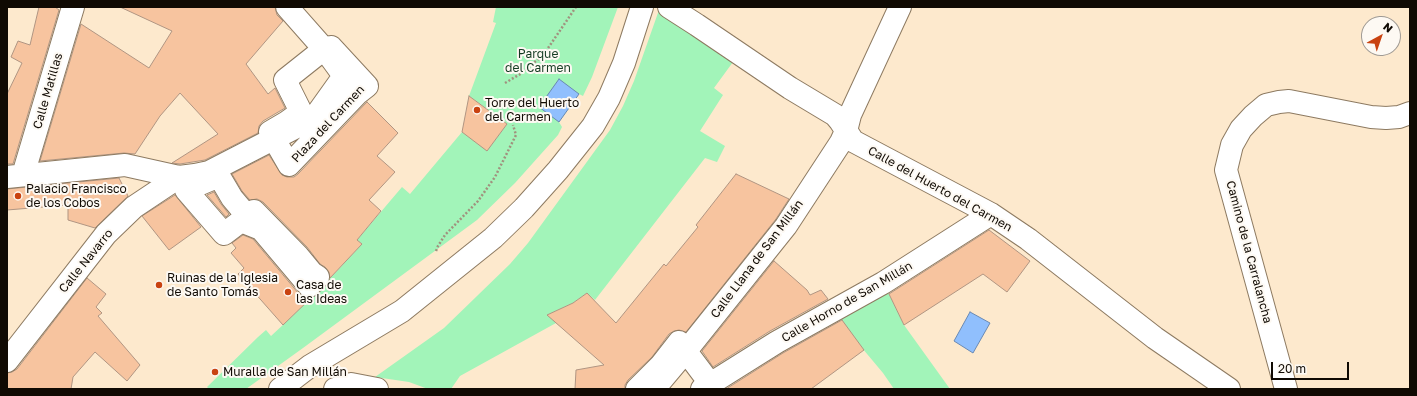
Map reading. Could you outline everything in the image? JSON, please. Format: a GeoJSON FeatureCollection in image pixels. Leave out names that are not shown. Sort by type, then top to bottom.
{"type":"FeatureCollection","features":[{"type":"Feature","properties":{"kind":"street","name":"Calle Matillas"},"geometry":{"type":"LineString","coordinates":[[15,176],[73,7]]}},
{"type":"Feature","properties":{"kind":"street"},"geometry":{"type":"LineString","coordinates":[[274,138],[270,132],[302,112],[285,80],[325,50],[287,7]]}},
{"type":"Feature","properties":{"kind":"street"},"geometry":{"type":"LineString","coordinates":[[280,389],[310,366],[402,311],[493,238],[524,208],[563,164],[593,126],[609,98],[624,63],[642,7]]}},
{"type":"Feature","properties":{"kind":"street","name":"Calle del Huerto del Carmen"},"geometry":{"type":"LineString","coordinates":[[669,7],[790,88],[834,115],[840,121],[853,141],[990,214],[1028,239],[1155,338],[1229,389]]}},
{"type":"Feature","properties":{"kind":"street","name":"Calle Llana de San Millán"},"geometry":{"type":"LineString","coordinates":[[654,389],[786,226],[841,142],[846,131],[850,115],[900,7]]}},
{"type":"Feature","properties":{"kind":"street","name":"Plaza del Carmen"},"geometry":{"type":"LineString","coordinates":[[179,177],[209,172],[274,138],[314,118],[344,76],[325,50],[331,47],[367,86],[358,93],[289,165],[274,138]]}},
{"type":"Feature","properties":{"kind":"street","name":"Camino de la Carralancha"},"geometry":{"type":"LineString","coordinates":[[1286,389],[1226,170],[1232,145],[1241,129],[1252,116],[1266,105],[1279,102],[1289,101],[1371,117],[1399,117],[1410,113]]}},
{"type":"Feature","properties":{"kind":"street"},"geometry":{"type":"LineString","coordinates":[[15,176],[125,165],[179,177]]}},
{"type":"Feature","properties":{"kind":"street"},"geometry":{"type":"LineString","coordinates":[[217,214],[224,234],[241,221],[261,229],[309,286],[318,277],[312,273],[298,256],[254,211],[248,217],[232,198],[219,176],[186,190],[217,214],[264,227],[312,281]]}},
{"type":"Feature","properties":{"kind":"street","name":"Calle Navarro"},"geometry":{"type":"LineString","coordinates":[[7,361],[106,234],[134,207],[179,177]]}},
{"type":"Feature","properties":{"kind":"street","name":"Calle Horno de San Millán"},"geometry":{"type":"LineString","coordinates":[[706,388],[777,342],[883,283],[990,214]]}},
{"type":"Feature","properties":{"kind":"street"},"geometry":{"type":"LineString","coordinates":[[637,389],[656,370],[679,342],[683,354],[706,378],[706,388]]}},
{"type":"Feature","properties":{"kind":"street"},"geometry":{"type":"LineString","coordinates":[[335,389],[351,384],[377,389]]}},
{"type":"Feature","properties":{"kind":"path"},"geometry":{"type":"LineString","coordinates":[[505,83],[522,73],[544,54],[576,7]]}},
{"type":"Feature","properties":{"kind":"path"},"geometry":{"type":"LineString","coordinates":[[438,254],[436,252],[438,246],[445,235],[478,201],[496,177],[516,135],[514,126]]}},
{"type":"Feature","properties":{"kind":"green space","name":"Parque del Carmen"},"geometry":{"type":"Polygon","coordinates":[[[496,7],[618,7],[592,77],[583,96],[579,94],[559,122],[562,127],[558,135],[515,183],[477,220],[303,348],[246,389],[209,389],[207,387],[258,337],[266,330],[271,336],[323,286],[362,244],[357,240],[402,187],[410,194],[462,132],[487,150],[507,124],[469,96],[496,23],[493,22],[496,7]]]}},
{"type":"Feature","properties":{"kind":"green space"},"geometry":{"type":"Polygon","coordinates":[[[659,10],[733,62],[714,88],[723,95],[700,131],[725,146],[717,162],[705,158],[595,300],[587,293],[573,303],[550,314],[556,323],[460,376],[451,389],[428,389],[409,382],[375,377],[444,328],[510,264],[528,243],[610,130],[634,81],[659,10]]]}},
{"type":"Feature","properties":{"kind":"green space"},"geometry":{"type":"Polygon","coordinates":[[[887,290],[904,325],[950,389],[894,389],[883,373],[852,336],[839,316],[887,290]]]}},
{"type":"Feature","properties":{"kind":"water"},"geometry":{"type":"Polygon","coordinates":[[[559,79],[579,94],[559,122],[539,107],[559,79]]]}},
{"type":"Feature","properties":{"kind":"water"},"geometry":{"type":"Polygon","coordinates":[[[970,312],[990,323],[973,353],[954,341],[970,312]]]}},
{"type":"Feature","properties":{"kind":"building"},"geometry":{"type":"Polygon","coordinates":[[[39,7],[55,7],[59,10],[13,164],[7,164],[7,94],[22,63],[11,57],[18,41],[30,45],[39,7]]]}},
{"type":"Feature","properties":{"kind":"building"},"geometry":{"type":"Polygon","coordinates":[[[120,7],[275,7],[277,15],[283,21],[246,64],[268,94],[275,88],[285,108],[263,121],[259,126],[258,133],[205,160],[180,164],[172,163],[218,134],[180,93],[160,116],[135,154],[124,153],[40,161],[81,24],[149,68],[172,31],[120,7]]]}},
{"type":"Feature","properties":{"kind":"building","name":"Torre del Huerto del Carmen"},"geometry":{"type":"Polygon","coordinates":[[[469,96],[507,124],[487,151],[462,132],[469,96]]]}},
{"type":"Feature","properties":{"kind":"building"},"geometry":{"type":"Polygon","coordinates":[[[367,102],[398,133],[377,156],[395,172],[369,200],[381,211],[357,240],[362,244],[330,278],[329,272],[325,267],[320,264],[307,247],[263,202],[257,199],[250,200],[242,191],[232,174],[269,155],[282,175],[294,177],[367,102]]]}},
{"type":"Feature","properties":{"kind":"building"},"geometry":{"type":"Polygon","coordinates":[[[736,174],[789,199],[776,219],[686,332],[679,330],[669,334],[652,357],[628,380],[625,385],[625,389],[575,389],[576,370],[604,365],[547,315],[573,303],[587,293],[616,323],[664,264],[666,266],[698,227],[696,225],[736,174]]]}},
{"type":"Feature","properties":{"kind":"building"},"geometry":{"type":"Polygon","coordinates":[[[119,178],[128,196],[95,228],[68,220],[68,205],[7,210],[7,189],[119,178]]]}},
{"type":"Feature","properties":{"kind":"building"},"geometry":{"type":"Polygon","coordinates":[[[214,192],[229,214],[226,217],[207,195],[214,192]]]}},
{"type":"Feature","properties":{"kind":"building"},"geometry":{"type":"Polygon","coordinates":[[[175,195],[201,227],[169,250],[142,216],[175,195]]]}},
{"type":"Feature","properties":{"kind":"building"},"geometry":{"type":"Polygon","coordinates":[[[989,230],[1030,261],[1007,292],[983,274],[904,325],[889,294],[989,230]]]}},
{"type":"Feature","properties":{"kind":"building"},"geometry":{"type":"Polygon","coordinates":[[[243,235],[253,239],[299,294],[305,298],[311,298],[283,325],[238,274],[244,268],[231,253],[236,248],[232,243],[243,235]]]}},
{"type":"Feature","properties":{"kind":"building"},"geometry":{"type":"Polygon","coordinates":[[[774,261],[807,290],[810,295],[821,290],[828,299],[770,331],[713,367],[702,351],[774,261]]]}},
{"type":"Feature","properties":{"kind":"building"},"geometry":{"type":"Polygon","coordinates":[[[87,278],[106,294],[96,307],[102,313],[98,316],[140,365],[127,381],[95,352],[73,377],[71,389],[7,389],[7,373],[17,369],[87,278]]]}},
{"type":"Feature","properties":{"kind":"building"},"geometry":{"type":"Polygon","coordinates":[[[842,320],[864,350],[811,389],[726,389],[783,353],[842,320]]]}},
{"type":"Feature","properties":{"kind":"place","name":"Torre del Huerto del Carmen"},"geometry":{"type":"Point","coordinates":[477,110]}},
{"type":"Feature","properties":{"kind":"place","name":"Palacio Francisco de los Cobos"},"geometry":{"type":"Point","coordinates":[18,196]}},
{"type":"Feature","properties":{"kind":"place","name":"Ruinas de la Iglesia de Santo Tomás"},"geometry":{"type":"Point","coordinates":[159,285]}},
{"type":"Feature","properties":{"kind":"place","name":"Casa de las Ideas"},"geometry":{"type":"Point","coordinates":[288,292]}},
{"type":"Feature","properties":{"kind":"place","name":"Muralla de San Millán"},"geometry":{"type":"Point","coordinates":[215,372]}}]}
